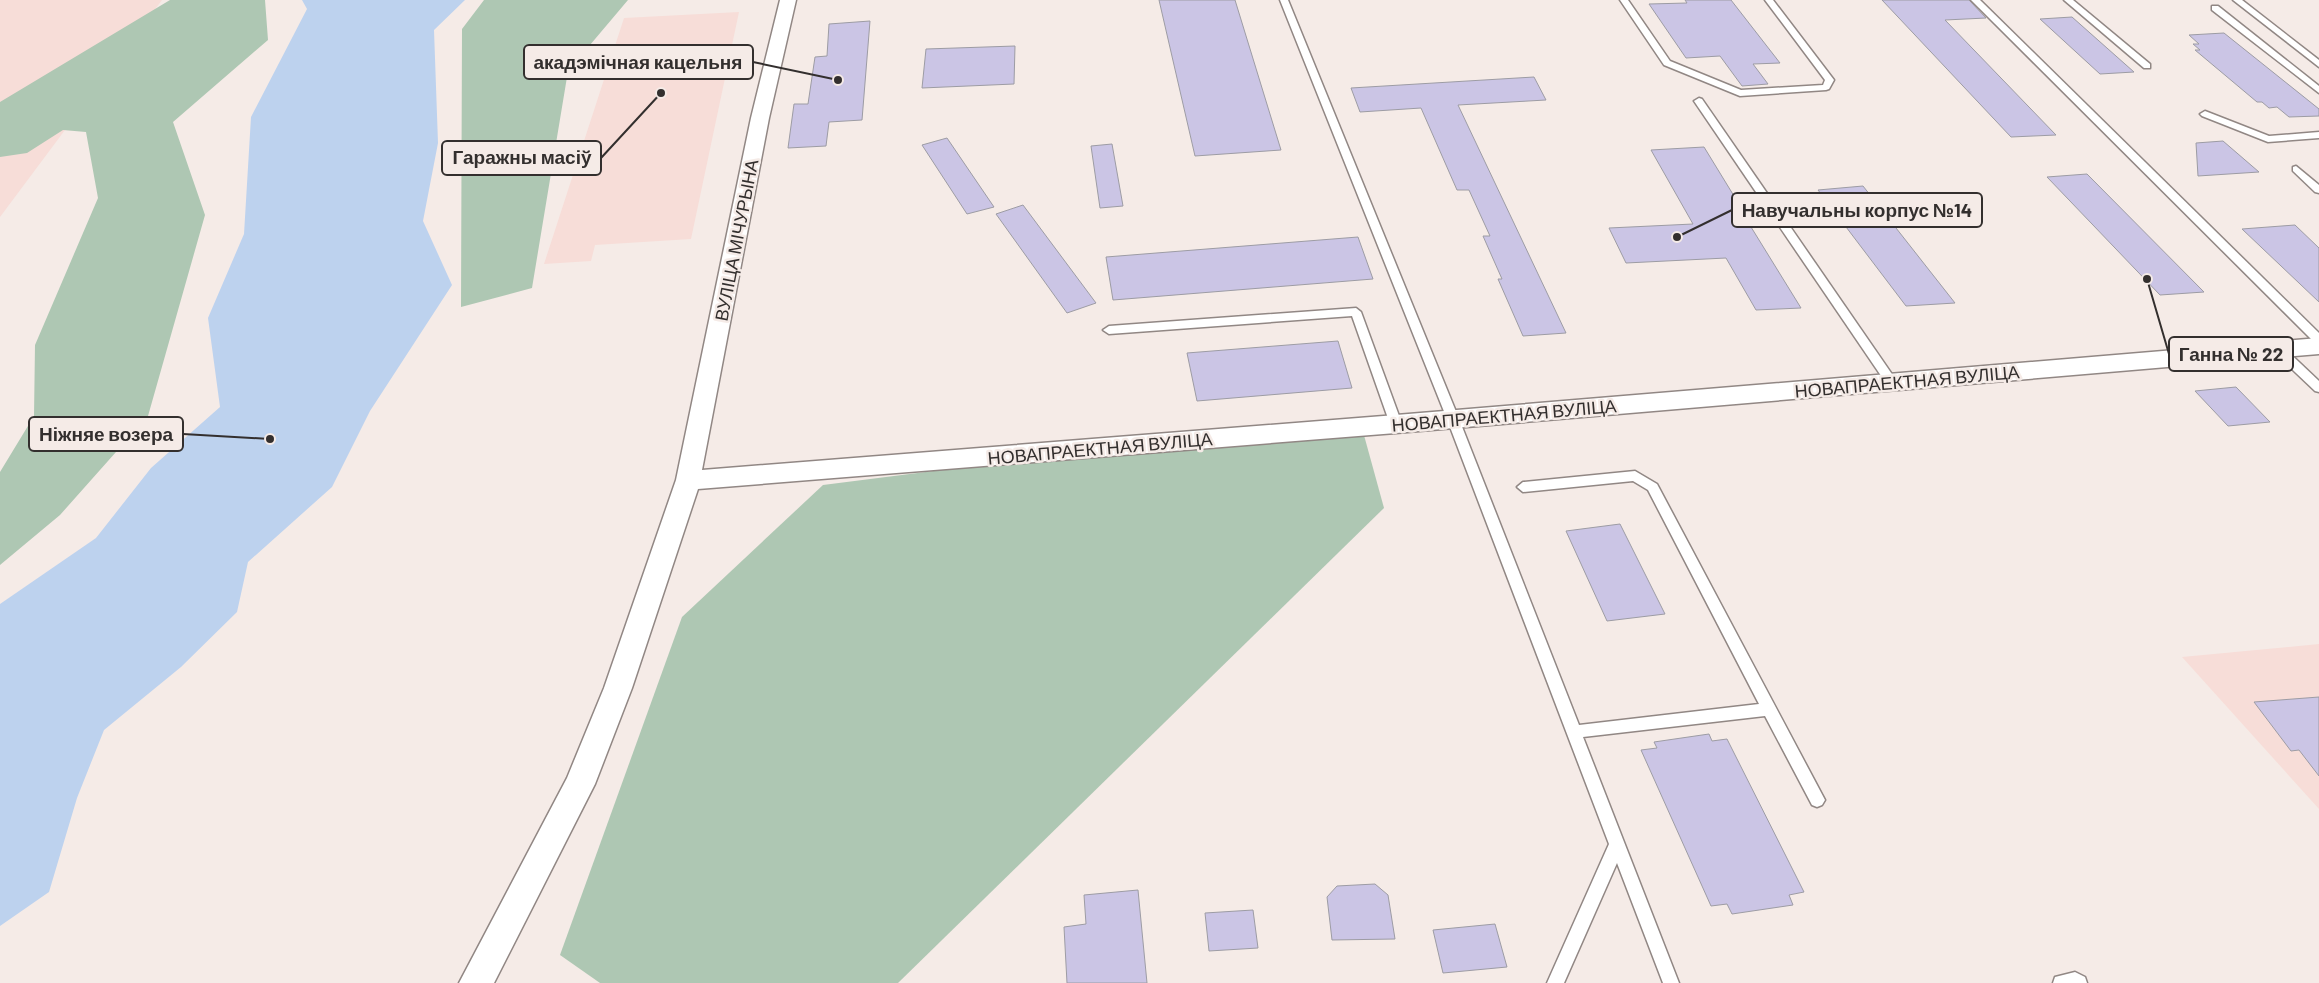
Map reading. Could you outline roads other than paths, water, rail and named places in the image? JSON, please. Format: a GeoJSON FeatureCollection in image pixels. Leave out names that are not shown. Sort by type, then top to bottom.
{"type":"FeatureCollection","features":[{"type":"Feature","properties":{"kind":"street","name":"ВУЛІЦА МІЧУРЫНА"},"geometry":{"type":"LineString","coordinates":[[476,983],[580,784],[618,688],[688,480],[728,289],[760,118],[788,0]]}},
{"type":"Feature","properties":{"kind":"street","name":"НОВАПРАЕКТНАЯ ВУЛІЦА"},"geometry":{"type":"LineString","coordinates":[[688,480],[1453,420],[2319,346]]}},
{"type":"Feature","properties":{"kind":"lane"},"geometry":{"type":"LineString","coordinates":[[1284,0],[1453,420],[1671,983]]}},
{"type":"Feature","properties":{"kind":"lane"},"geometry":{"type":"LineString","coordinates":[[1624,0],[1667,63],[1740,93],[1826,87],[1830,80],[1769,0]]}},
{"type":"Feature","properties":{"kind":"lane"},"geometry":{"type":"LineString","coordinates":[[1975,0],[2319,340]]}},
{"type":"Feature","properties":{"kind":"lane"},"geometry":{"type":"LineString","coordinates":[[2068,0],[2147,66]]}},
{"type":"Feature","properties":{"kind":"lane"},"geometry":{"type":"LineString","coordinates":[[2236,0],[2319,64]]}},
{"type":"Feature","properties":{"kind":"lane"},"geometry":{"type":"LineString","coordinates":[[2215,8],[2319,90]]}},
{"type":"Feature","properties":{"kind":"lane"},"geometry":{"type":"LineString","coordinates":[[2277,57],[2319,54]]}},
{"type":"Feature","properties":{"kind":"lane"},"geometry":{"type":"LineString","coordinates":[[1699,101],[1892,383]]}},
{"type":"Feature","properties":{"kind":"lane"},"geometry":{"type":"LineString","coordinates":[[2205,114],[2268,139],[2319,135]]}},
{"type":"Feature","properties":{"kind":"lane"},"geometry":{"type":"LineString","coordinates":[[2296,169],[2319,190]]}},
{"type":"Feature","properties":{"kind":"lane"},"geometry":{"type":"LineString","coordinates":[[1108,330],[1356,312],[1396,424]]}},
{"type":"Feature","properties":{"kind":"lane"},"geometry":{"type":"LineString","coordinates":[[2279,350],[2319,388]]}},
{"type":"Feature","properties":{"kind":"lane"},"geometry":{"type":"LineString","coordinates":[[1523,487],[1635,476],[1653,487],[1817,800]]}},
{"type":"Feature","properties":{"kind":"lane"},"geometry":{"type":"LineString","coordinates":[[1575,732],[1769,709]]}},
{"type":"Feature","properties":{"kind":"lane"},"geometry":{"type":"LineString","coordinates":[[1555,983],[1618,842]]}},
{"type":"Feature","properties":{"kind":"lane"},"geometry":{"type":"LineString","coordinates":[[2062,983],[2075,980],[2079,983]]}},
{"type":"Feature","properties":{"kind":"water"},"geometry":{"type":"Polygon","coordinates":[[[302,0],[465,0],[434,30],[438,143],[423,221],[452,285],[370,411],[332,487],[248,562],[237,612],[181,667],[104,730],[77,798],[49,892],[0,926],[0,604],[96,538],[151,468],[220,407],[208,318],[244,234],[251,117],[307,9],[302,0]]]}},
{"type":"Feature","properties":{"kind":"place","name":"акадэмічная кацельня"},"geometry":{"type":"Point","coordinates":[838,80]}},
{"type":"Feature","properties":{"kind":"place","name":"Гаражны масіў"},"geometry":{"type":"Point","coordinates":[661,93]}},
{"type":"Feature","properties":{"kind":"place","name":"Навучальны корпус №14"},"geometry":{"type":"Point","coordinates":[1677,237]}},
{"type":"Feature","properties":{"kind":"place","name":"Ганна № 22"},"geometry":{"type":"Point","coordinates":[2147,279]}},
{"type":"Feature","properties":{"kind":"place","name":"Ніжняе возера"},"geometry":{"type":"Point","coordinates":[270,439]}}]}
